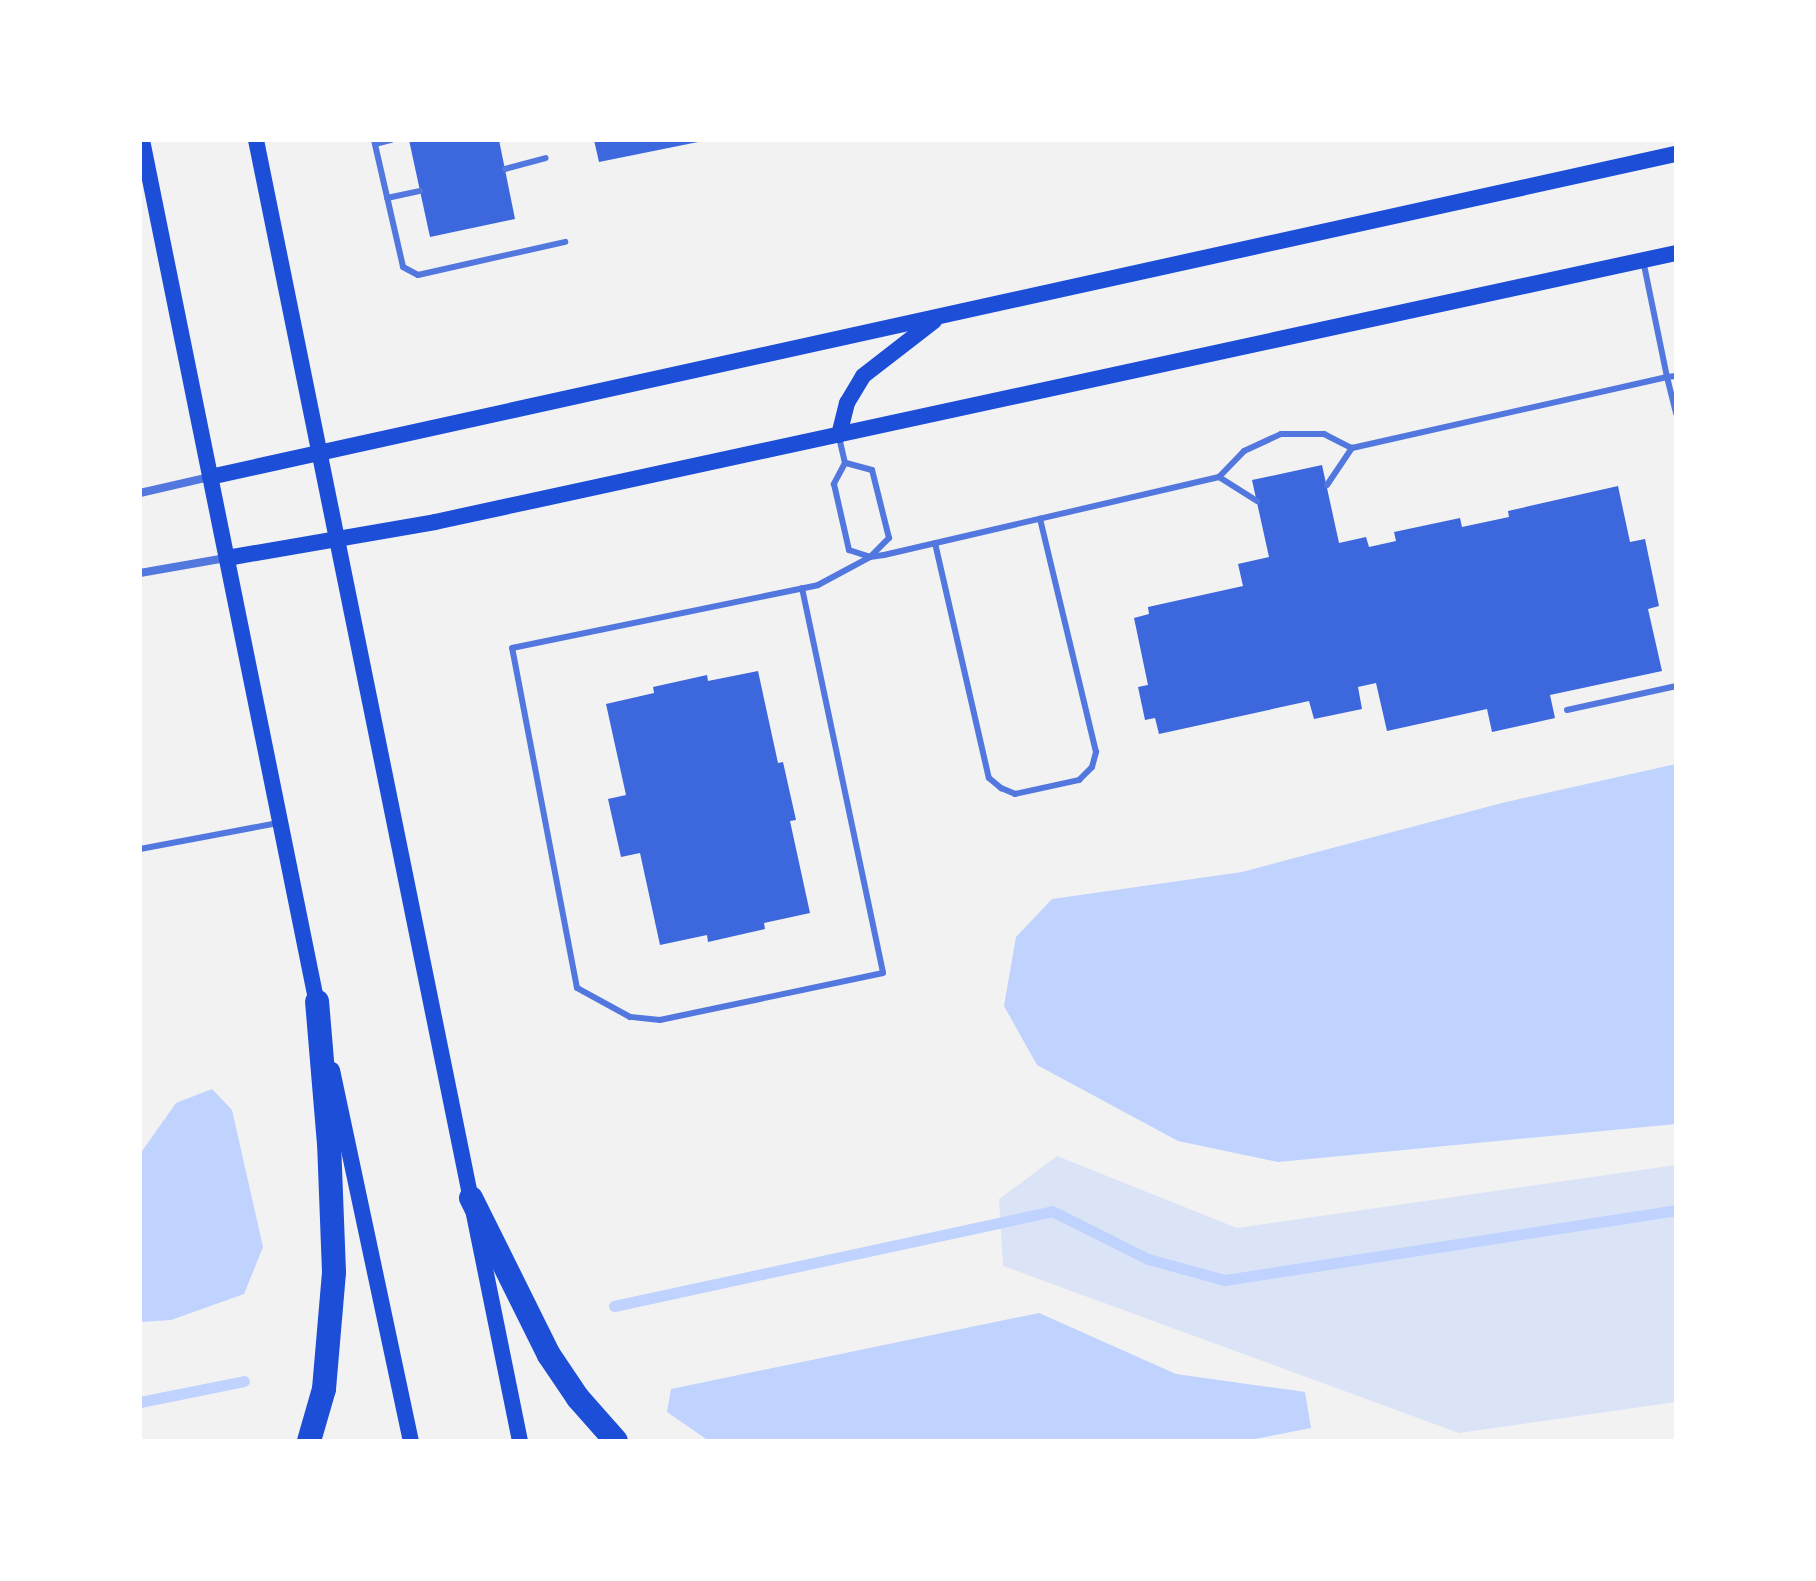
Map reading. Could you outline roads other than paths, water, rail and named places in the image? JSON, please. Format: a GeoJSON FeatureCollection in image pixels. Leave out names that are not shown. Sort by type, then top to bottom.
{"type":"FeatureCollection","features":[{"type":"Feature","properties":{"kind":"highway"},"geometry":{"type":"LineString","coordinates":[[309,1441],[324,1389],[334,1272],[329,1144],[317,1002]]}},
{"type":"Feature","properties":{"kind":"highway"},"geometry":{"type":"LineString","coordinates":[[471,1198],[549,1355],[605,1433],[616,1441]]}},
{"type":"Feature","properties":{"kind":"main road"},"geometry":{"type":"LineString","coordinates":[[142,140],[317,1002],[411,1441]]}},
{"type":"Feature","properties":{"kind":"main road"},"geometry":{"type":"LineString","coordinates":[[256,140],[340,541],[520,1441]]}},
{"type":"Feature","properties":{"kind":"main road"},"geometry":{"type":"LineString","coordinates":[[210,477],[1676,154]]}},
{"type":"Feature","properties":{"kind":"main road"},"geometry":{"type":"LineString","coordinates":[[227,558],[340,541],[1676,253]]}},
{"type":"Feature","properties":{"kind":"main road"},"geometry":{"type":"LineString","coordinates":[[839,435],[847,403],[863,376],[939,317]]}},
{"type":"Feature","properties":{"kind":"street"},"geometry":{"type":"LineString","coordinates":[[140,493],[210,477]]}},
{"type":"Feature","properties":{"kind":"street"},"geometry":{"type":"LineString","coordinates":[[140,573],[227,558]]}},
{"type":"Feature","properties":{"kind":"lane"},"geometry":{"type":"LineString","coordinates":[[391,140],[374,142],[403,267],[418,275],[565,242]]}},
{"type":"Feature","properties":{"kind":"lane"},"geometry":{"type":"LineString","coordinates":[[505,169],[546,158]]}},
{"type":"Feature","properties":{"kind":"lane"},"geometry":{"type":"LineString","coordinates":[[387,198],[420,191]]}},
{"type":"Feature","properties":{"kind":"lane"},"geometry":{"type":"LineString","coordinates":[[1643,260],[1676,414]]}},
{"type":"Feature","properties":{"kind":"lane"},"geometry":{"type":"LineString","coordinates":[[802,588],[883,973],[660,1020],[630,1017],[577,988],[512,648],[802,588],[818,585],[870,557],[1219,477],[1244,451],[1281,434],[1324,434],[1352,448],[1676,376]]}},
{"type":"Feature","properties":{"kind":"lane"},"geometry":{"type":"LineString","coordinates":[[839,435],[845,463],[834,484],[849,550],[870,557]]}},
{"type":"Feature","properties":{"kind":"lane"},"geometry":{"type":"LineString","coordinates":[[1327,485],[1352,448]]}},
{"type":"Feature","properties":{"kind":"lane"},"geometry":{"type":"LineString","coordinates":[[845,463],[872,470],[889,538],[870,557]]}},
{"type":"Feature","properties":{"kind":"lane"},"geometry":{"type":"LineString","coordinates":[[1219,477],[1257,501]]}},
{"type":"Feature","properties":{"kind":"lane"},"geometry":{"type":"LineString","coordinates":[[935,543],[989,778],[1015,794],[1079,780],[1092,767],[1096,752],[1040,519]]}},
{"type":"Feature","properties":{"kind":"lane"},"geometry":{"type":"LineString","coordinates":[[1567,710],[1676,686]]}},
{"type":"Feature","properties":{"kind":"lane"},"geometry":{"type":"LineString","coordinates":[[140,849],[280,822]]}},
{"type":"Feature","properties":{"kind":"water"},"geometry":{"type":"Polygon","coordinates":[[[1676,764],[1676,1124],[1278,1162],[1178,1141],[1037,1065],[1004,1006],[1016,937],[1052,899],[1242,872],[1502,803],[1676,764]]]}},
{"type":"Feature","properties":{"kind":"water"},"geometry":{"type":"Polygon","coordinates":[[[212,1089],[232,1110],[263,1247],[244,1294],[171,1320],[140,1322],[140,1154],[176,1103],[212,1089]]]}},
{"type":"Feature","properties":{"kind":"water"},"geometry":{"type":"Polygon","coordinates":[[[1039,1313],[1176,1374],[1305,1392],[1311,1428],[1245,1441],[709,1441],[667,1412],[671,1389],[1039,1313]]]}},
{"type":"Feature","properties":{"kind":"waterway"},"geometry":{"type":"LineString","coordinates":[[614,1306],[1052,1211],[1148,1259],[1225,1280],[1676,1210]]}},
{"type":"Feature","properties":{"kind":"waterway"},"geometry":{"type":"LineString","coordinates":[[140,1402],[244,1381]]}}]}
